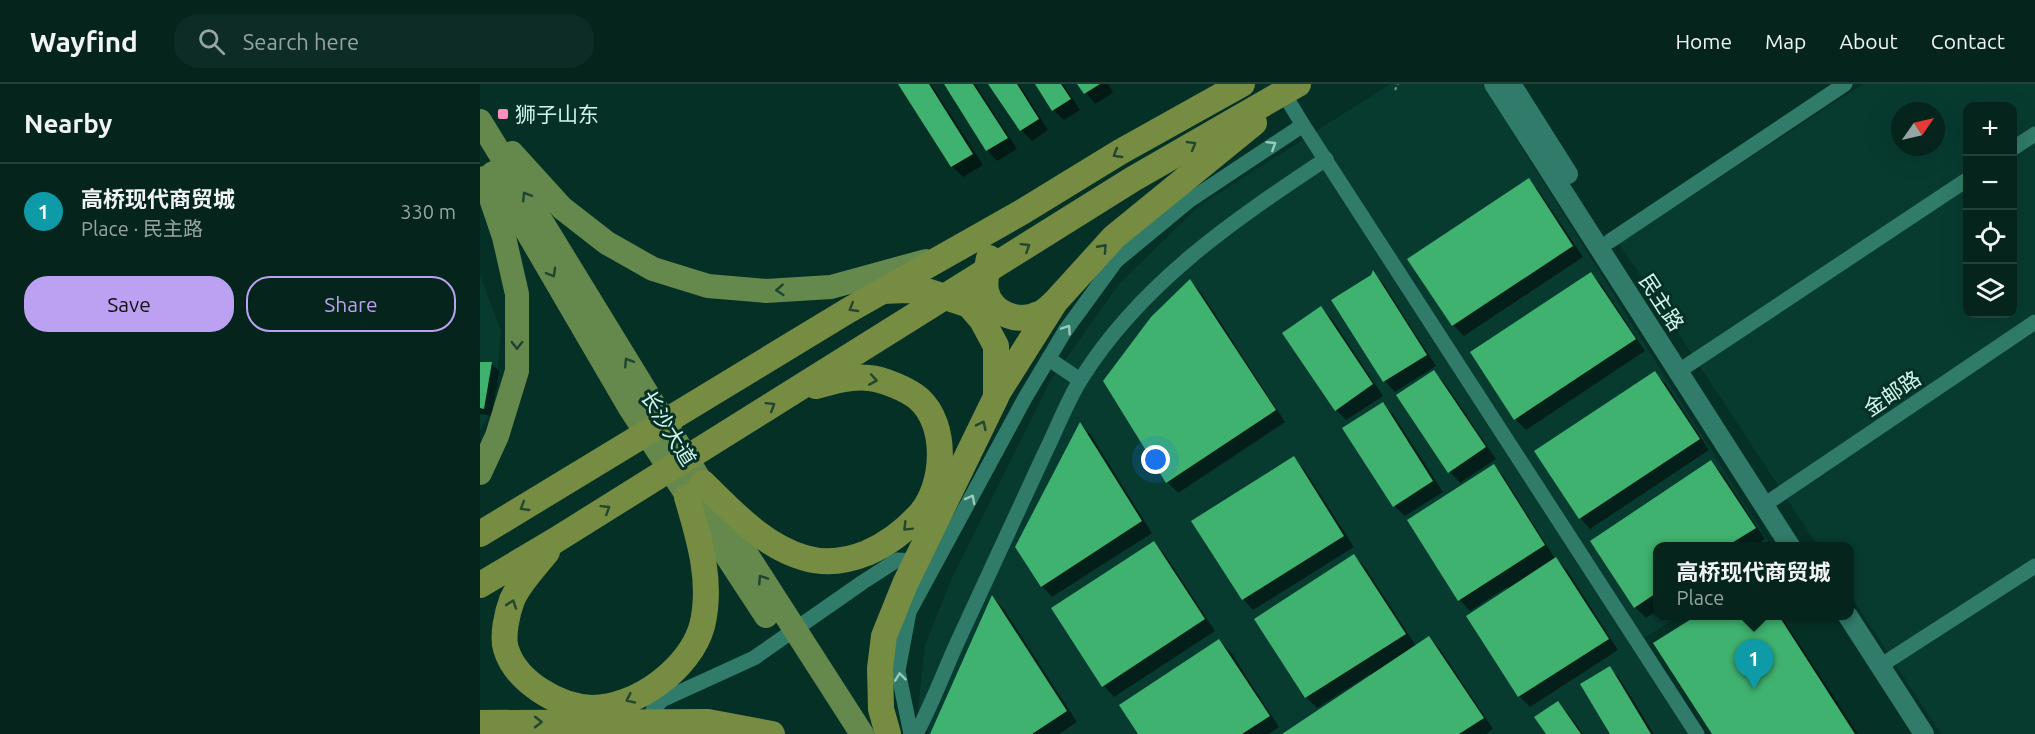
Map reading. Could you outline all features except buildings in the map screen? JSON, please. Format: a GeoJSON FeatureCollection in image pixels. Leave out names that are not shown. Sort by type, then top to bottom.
{"type":"FeatureCollection","features":[{"type":"Feature","properties":{"kind":"highway"},"geometry":{"type":"LineString","coordinates":[[480,534],[880,292],[1022,212],[1120,152],[1242,84]]}},
{"type":"Feature","properties":{"kind":"highway"},"geometry":{"type":"LineString","coordinates":[[1022,212],[996,240],[989,257],[986,292],[993,306],[1014,318],[1027,318],[1040,314],[1055,302],[1114,237],[1244,123],[1297,87]]}},
{"type":"Feature","properties":{"kind":"highway"},"geometry":{"type":"LineString","coordinates":[[480,585],[556,540],[1133,179],[1244,123]]}},
{"type":"Feature","properties":{"kind":"highway"},"geometry":{"type":"LineString","coordinates":[[880,292],[904,290],[930,292],[969,305],[982,320],[996,346],[996,397]]}},
{"type":"Feature","properties":{"kind":"highway"},"geometry":{"type":"LineString","coordinates":[[888,734],[881,709],[880,669],[885,636],[905,584],[996,397],[1055,302]]}},
{"type":"Feature","properties":{"kind":"highway"},"geometry":{"type":"LineString","coordinates":[[695,490],[780,548],[805,558],[830,561],[854,558],[879,548],[898,535],[922,511],[933,491],[940,469],[940,449],[934,419],[919,399],[894,384],[871,378],[848,378],[795,391]]}},
{"type":"Feature","properties":{"kind":"highway"},"geometry":{"type":"LineString","coordinates":[[556,540],[512,600],[506,626],[506,648],[516,669],[533,686],[552,696],[574,705],[592,708],[618,705],[640,695],[669,677],[692,651],[702,626],[706,596],[705,568],[695,490]]}},
{"type":"Feature","properties":{"kind":"highway"},"geometry":{"type":"LineString","coordinates":[[480,723],[708,722],[772,734]]}},
{"type":"Feature","properties":{"kind":"main road"},"geometry":{"type":"LineString","coordinates":[[480,119],[562,208],[607,243],[653,269],[708,286],[766,291],[831,287],[940,257]]}},
{"type":"Feature","properties":{"kind":"main road","name":"长沙大道"},"geometry":{"type":"LineString","coordinates":[[480,119],[695,490],[722,516],[862,734]]}},
{"type":"Feature","properties":{"kind":"main road"},"geometry":{"type":"LineString","coordinates":[[480,150],[630,408],[695,490],[844,734]]}},
{"type":"Feature","properties":{"kind":"main road"},"geometry":{"type":"LineString","coordinates":[[480,165],[504,237],[517,294],[517,371],[497,436],[480,473]]}},
{"type":"Feature","properties":{"kind":"street","name":"民主路"},"geometry":{"type":"LineString","coordinates":[[1494,84],[1787,542]]}},
{"type":"Feature","properties":{"kind":"street","name":"民主路"},"geometry":{"type":"LineString","coordinates":[[1511,84],[1800,542]]}},
{"type":"Feature","properties":{"kind":"street"},"geometry":{"type":"LineString","coordinates":[[1610,241],[1845,84]]}},
{"type":"Feature","properties":{"kind":"street"},"geometry":{"type":"LineString","coordinates":[[1297,87],[1303,125],[1697,734]]}},
{"type":"Feature","properties":{"kind":"street"},"geometry":{"type":"LineString","coordinates":[[911,734],[898,670],[909,612],[1025,398],[1065,331],[1116,261],[1190,200],[1303,125]]}},
{"type":"Feature","properties":{"kind":"street"},"geometry":{"type":"LineString","coordinates":[[2017,146],[2035,134]]}},
{"type":"Feature","properties":{"kind":"street"},"geometry":{"type":"LineString","coordinates":[[916,734],[932,705],[1013,521],[1080,380],[1114,334],[1153,290],[1188,258],[1245,213],[1326,159]]}},
{"type":"Feature","properties":{"kind":"street"},"geometry":{"type":"LineString","coordinates":[[1688,365],[1963,182]]}},
{"type":"Feature","properties":{"kind":"street","name":"金邮路"},"geometry":{"type":"LineString","coordinates":[[1773,499],[2035,322]]}},
{"type":"Feature","properties":{"kind":"street"},"geometry":{"type":"LineString","coordinates":[[1048,359],[1080,380]]}},
{"type":"Feature","properties":{"kind":"street"},"geometry":{"type":"LineString","coordinates":[[645,734],[653,710],[662,700],[754,658],[897,560],[936,562]]}},
{"type":"Feature","properties":{"kind":"street"},"geometry":{"type":"LineString","coordinates":[[1880,666],[2035,566]]}},
{"type":"Feature","properties":{"kind":"street"},"geometry":{"type":"LineString","coordinates":[[1837,620],[1910,734]]}},
{"type":"Feature","properties":{"kind":"street"},"geometry":{"type":"LineString","coordinates":[[1851,620],[1924,734]]}},
{"type":"Feature","properties":{"kind":"path"},"geometry":{"type":"LineString","coordinates":[[1395,90],[1398,84]]}},
{"type":"Feature","properties":{"kind":"shaded area"},"geometry":{"type":"Polygon","coordinates":[[[1390,84],[1482,84],[1768,542],[1653,542],[1653,620],[1673,620],[1644,638],[1706,734],[928,734],[918,709],[925,645],[952,578],[1051,380],[1119,284],[1199,206],[1390,84]]]}},
{"type":"Feature","properties":{"kind":"shaded area"},"geometry":{"type":"Polygon","coordinates":[[[1863,84],[2035,84],[2035,734],[1941,734],[1854,601],[1854,542],[1815,542],[1619,243],[1863,84]]]}},
{"type":"Feature","properties":{"kind":"shaded area"},"geometry":{"type":"Polygon","coordinates":[[[480,275],[501,331],[495,405],[480,431],[480,275]]]}},
{"type":"Feature","properties":{"kind":"place","name":"狮子山东"},"geometry":{"type":"Point","coordinates":[503,114]}},
{"type":"Feature","properties":{"kind":"place","name":"高桥现代商贸城"},"geometry":{"type":"Point","coordinates":[1754,689]}}]}
